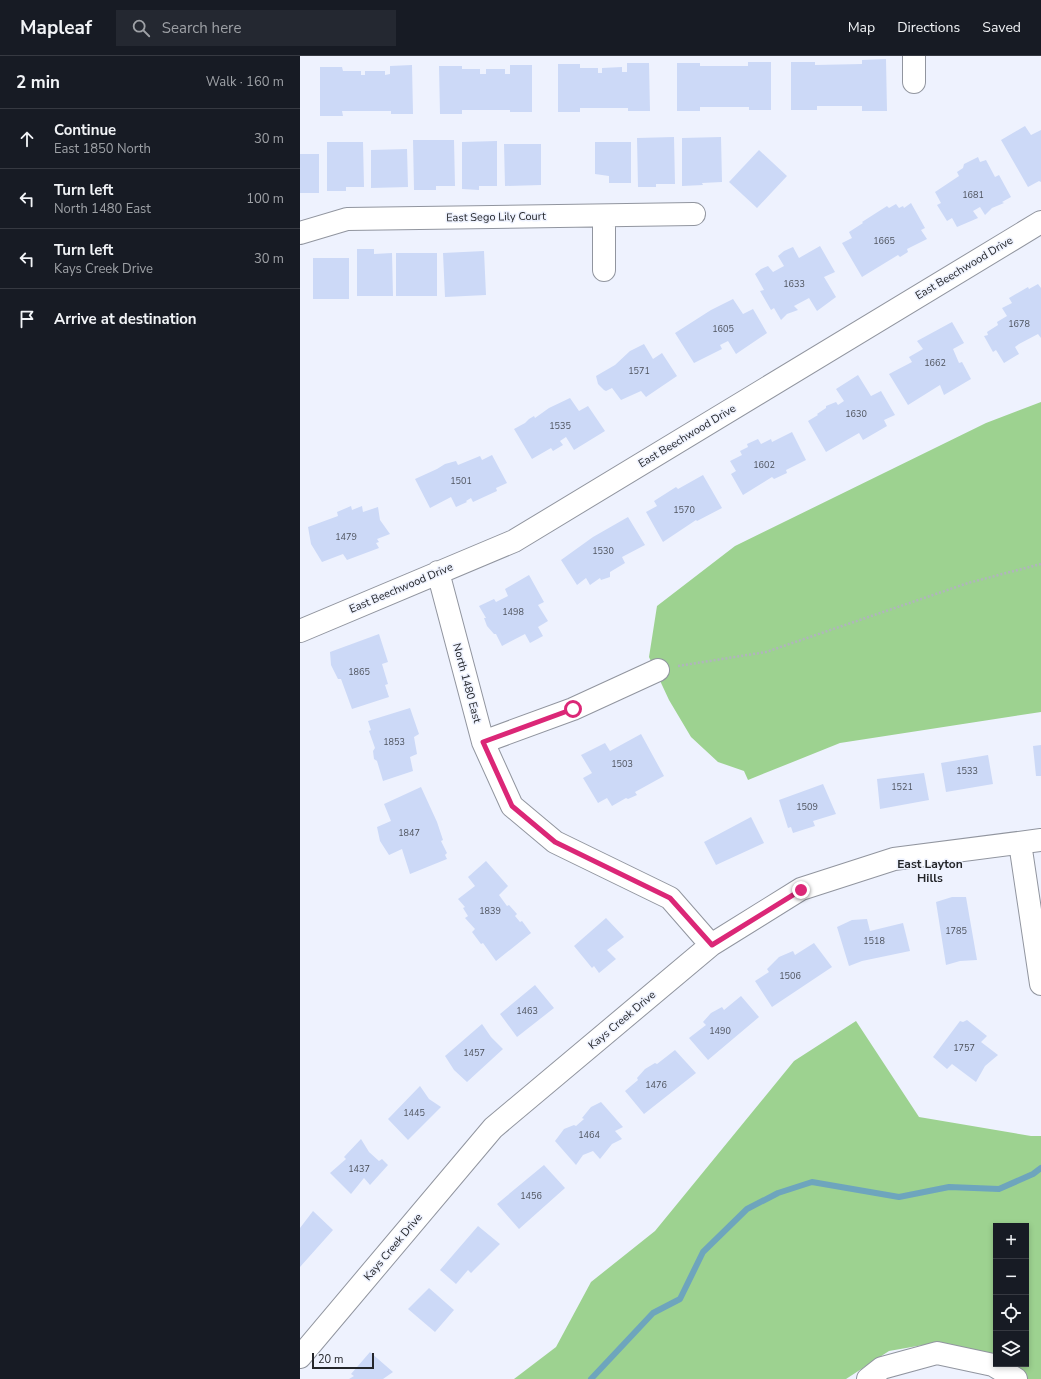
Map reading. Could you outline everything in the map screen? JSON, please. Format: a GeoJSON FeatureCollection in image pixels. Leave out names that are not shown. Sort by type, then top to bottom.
{"type":"FeatureCollection","features":[{"type":"Feature","properties":{"kind":"street"},"geometry":{"type":"LineString","coordinates":[[914,56],[914,82]]}},
{"type":"Feature","properties":{"kind":"street","name":"East Sego Lily Court"},"geometry":{"type":"LineString","coordinates":[[300,233],[347,219],[694,214]]}},
{"type":"Feature","properties":{"kind":"street"},"geometry":{"type":"LineString","coordinates":[[604,216],[604,270]]}},
{"type":"Feature","properties":{"kind":"street","name":"East Beechwood Drive"},"geometry":{"type":"LineString","coordinates":[[309,627],[514,541],[1041,222]]}},
{"type":"Feature","properties":{"kind":"street","name":"North 1480 East"},"geometry":{"type":"LineString","coordinates":[[438,572],[483,742],[512,806],[555,842],[670,898],[712,945]]}},
{"type":"Feature","properties":{"kind":"street"},"geometry":{"type":"LineString","coordinates":[[483,742],[573,709],[658,670]]}},
{"type":"Feature","properties":{"kind":"street"},"geometry":{"type":"LineString","coordinates":[[1030,841],[1041,984]]}},
{"type":"Feature","properties":{"kind":"street","name":"Kays Creek Drive"},"geometry":{"type":"LineString","coordinates":[[300,1356],[493,1128],[712,945],[808,887],[894,859],[1030,841]]}},
{"type":"Feature","properties":{"kind":"street"},"geometry":{"type":"LineString","coordinates":[[868,1379],[882,1368],[938,1353],[993,1365],[1016,1379]]}},
{"type":"Feature","properties":{"kind":"path"},"geometry":{"type":"LineString","coordinates":[[658,670],[766,652],[968,583],[1041,564]]}},
{"type":"Feature","properties":{"kind":"green space"},"geometry":{"type":"Polygon","coordinates":[[[1041,402],[1041,712],[840,743],[748,780],[744,771],[718,762],[691,737],[669,700],[649,657],[657,606],[735,546],[986,423],[1041,402]]]}},
{"type":"Feature","properties":{"kind":"green space"},"geometry":{"type":"Polygon","coordinates":[[[856,1021],[919,1117],[1031,1136],[1041,1136],[1041,1379],[1028,1379],[1008,1367],[1029,1367],[1029,1223],[993,1223],[993,1359],[954,1346],[923,1345],[889,1351],[846,1379],[514,1379],[556,1347],[591,1282],[655,1231],[794,1061],[856,1021]]]}},
{"type":"Feature","properties":{"kind":"building"},"geometry":{"type":"Polygon","coordinates":[[[886,59],[887,111],[862,111],[862,106],[817,106],[817,110],[791,110],[791,62],[815,62],[815,65],[862,64],[862,60],[886,59]]]}},
{"type":"Feature","properties":{"kind":"building"},"geometry":{"type":"Polygon","coordinates":[[[748,62],[771,62],[771,110],[749,110],[749,107],[700,107],[700,111],[677,111],[677,63],[700,63],[700,66],[748,66],[748,62]]]}},
{"type":"Feature","properties":{"kind":"building"},"geometry":{"type":"Polygon","coordinates":[[[627,63],[649,63],[650,111],[628,111],[628,108],[580,108],[580,112],[558,112],[558,64],[580,64],[580,68],[598,68],[598,73],[602,73],[602,68],[622,67],[622,72],[627,72],[627,63]]]}},
{"type":"Feature","properties":{"kind":"building"},"geometry":{"type":"Polygon","coordinates":[[[412,65],[413,114],[391,114],[391,111],[342,111],[343,116],[320,116],[320,67],[342,67],[343,71],[361,71],[361,75],[365,75],[365,71],[385,71],[385,75],[390,74],[390,66],[412,65]]]}},
{"type":"Feature","properties":{"kind":"building"},"geometry":{"type":"Polygon","coordinates":[[[510,65],[532,65],[532,112],[510,112],[510,110],[462,110],[462,114],[440,114],[439,66],[462,66],[462,69],[480,69],[480,74],[486,74],[486,69],[505,69],[505,74],[510,74],[510,65]]]}},
{"type":"Feature","properties":{"kind":"building"},"geometry":{"type":"Polygon","coordinates":[[[1025,126],[1031,135],[1041,130],[1041,182],[1039,181],[1028,187],[1001,140],[1025,126]]]}},
{"type":"Feature","properties":{"kind":"building"},"geometry":{"type":"Polygon","coordinates":[[[674,137],[675,184],[656,184],[656,187],[638,187],[637,138],[674,137]]]}},
{"type":"Feature","properties":{"kind":"building"},"geometry":{"type":"Polygon","coordinates":[[[721,137],[722,182],[682,186],[682,138],[721,137]]]}},
{"type":"Feature","properties":{"kind":"building"},"geometry":{"type":"Polygon","coordinates":[[[413,140],[454,140],[455,186],[436,186],[436,190],[414,190],[413,140]]]}},
{"type":"Feature","properties":{"kind":"building"},"geometry":{"type":"Polygon","coordinates":[[[497,141],[497,186],[479,186],[479,190],[462,189],[462,142],[497,141]]]}},
{"type":"Feature","properties":{"kind":"building"},"geometry":{"type":"Polygon","coordinates":[[[327,142],[363,142],[364,187],[346,187],[346,191],[327,191],[327,142]]]}},
{"type":"Feature","properties":{"kind":"building"},"geometry":{"type":"Polygon","coordinates":[[[595,142],[631,142],[631,183],[609,183],[609,176],[595,174],[595,142]]]}},
{"type":"Feature","properties":{"kind":"building"},"geometry":{"type":"Polygon","coordinates":[[[504,144],[541,144],[541,185],[505,186],[504,144]]]}},
{"type":"Feature","properties":{"kind":"building"},"geometry":{"type":"Polygon","coordinates":[[[407,149],[408,187],[371,188],[371,150],[407,149]]]}},
{"type":"Feature","properties":{"kind":"building"},"geometry":{"type":"Polygon","coordinates":[[[759,150],[787,176],[757,208],[729,182],[759,150]]]}},
{"type":"Feature","properties":{"kind":"building"},"geometry":{"type":"Polygon","coordinates":[[[300,154],[319,154],[319,193],[300,193],[300,154]]]}},
{"type":"Feature","properties":{"kind":"building"},"geometry":{"type":"Polygon","coordinates":[[[978,157],[980,162],[986,160],[995,177],[999,175],[1011,197],[1002,202],[1004,203],[992,208],[985,215],[980,207],[973,211],[978,218],[957,227],[952,218],[947,221],[937,205],[941,203],[935,192],[959,176],[957,172],[963,168],[964,164],[978,157]]]}},
{"type":"Feature","properties":{"kind":"building"},"geometry":{"type":"Polygon","coordinates":[[[911,203],[925,228],[921,230],[927,239],[907,249],[908,252],[900,257],[898,255],[862,277],[842,243],[852,238],[849,232],[887,206],[889,208],[896,204],[899,208],[903,206],[904,208],[911,203]]]}},
{"type":"Feature","properties":{"kind":"building"},"geometry":{"type":"Polygon","coordinates":[[[820,246],[835,272],[824,277],[836,297],[817,311],[809,298],[794,306],[798,310],[787,314],[781,320],[774,308],[771,310],[760,291],[764,290],[755,274],[768,266],[773,272],[784,266],[778,256],[784,251],[793,247],[799,258],[820,246]]]}},
{"type":"Feature","properties":{"kind":"building"},"geometry":{"type":"Polygon","coordinates":[[[357,249],[374,249],[374,254],[392,253],[393,296],[357,296],[357,249]]]}},
{"type":"Feature","properties":{"kind":"building"},"geometry":{"type":"Polygon","coordinates":[[[484,251],[486,295],[445,297],[443,253],[484,251]]]}},
{"type":"Feature","properties":{"kind":"building"},"geometry":{"type":"Polygon","coordinates":[[[396,253],[437,253],[437,296],[396,296],[396,253]]]}},
{"type":"Feature","properties":{"kind":"building"},"geometry":{"type":"Polygon","coordinates":[[[313,258],[349,258],[349,299],[313,299],[313,258]]]}},
{"type":"Feature","properties":{"kind":"building"},"geometry":{"type":"Polygon","coordinates":[[[1038,284],[1041,288],[1041,338],[1038,334],[1019,344],[1015,347],[1019,354],[1004,363],[996,350],[993,352],[984,336],[988,335],[987,332],[998,325],[997,322],[1007,316],[1002,308],[1012,303],[1009,298],[1028,287],[1029,289],[1038,284]]]}},
{"type":"Feature","properties":{"kind":"building"},"geometry":{"type":"Polygon","coordinates":[[[733,299],[743,314],[753,309],[767,333],[736,354],[728,341],[720,345],[722,349],[694,363],[675,333],[711,310],[733,299]]]}},
{"type":"Feature","properties":{"kind":"building"},"geometry":{"type":"Polygon","coordinates":[[[952,322],[964,343],[953,349],[959,363],[962,362],[971,379],[944,395],[940,385],[908,405],[889,374],[912,362],[909,357],[923,349],[917,341],[952,322]]]}},
{"type":"Feature","properties":{"kind":"building"},"geometry":{"type":"Polygon","coordinates":[[[644,344],[653,359],[662,353],[677,376],[646,397],[641,391],[621,400],[612,388],[606,391],[598,384],[596,376],[615,365],[630,351],[644,344]]]}},
{"type":"Feature","properties":{"kind":"building"},"geometry":{"type":"Polygon","coordinates":[[[858,375],[871,396],[881,391],[895,415],[884,420],[887,426],[863,440],[859,433],[826,452],[808,421],[818,415],[817,414],[826,408],[826,406],[836,402],[838,405],[844,401],[836,389],[858,375]]]}},
{"type":"Feature","properties":{"kind":"building"},"geometry":{"type":"Polygon","coordinates":[[[570,398],[579,411],[588,406],[605,431],[574,450],[566,437],[560,441],[563,445],[553,451],[551,448],[532,459],[514,429],[534,416],[535,418],[549,408],[570,398]]]}},
{"type":"Feature","properties":{"kind":"building"},"geometry":{"type":"Polygon","coordinates":[[[792,432],[806,460],[786,470],[787,473],[774,479],[772,477],[743,495],[731,474],[736,471],[730,461],[742,455],[740,451],[748,447],[747,444],[758,439],[761,444],[771,439],[772,442],[792,432]]]}},
{"type":"Feature","properties":{"kind":"building"},"geometry":{"type":"Polygon","coordinates":[[[492,455],[507,483],[496,488],[497,491],[473,502],[471,498],[466,501],[467,502],[456,507],[451,497],[430,508],[415,479],[445,464],[456,461],[458,465],[480,456],[482,460],[492,455]]]}},
{"type":"Feature","properties":{"kind":"building"},"geometry":{"type":"Polygon","coordinates":[[[703,475],[722,508],[697,521],[696,520],[663,542],[646,512],[657,506],[654,501],[676,487],[678,489],[703,475]]]}},
{"type":"Feature","properties":{"kind":"building"},"geometry":{"type":"Polygon","coordinates":[[[351,506],[352,510],[362,506],[363,512],[378,507],[380,520],[390,534],[377,539],[379,542],[376,543],[379,548],[347,560],[343,554],[322,562],[311,544],[308,527],[338,516],[337,512],[351,506]]]}},
{"type":"Feature","properties":{"kind":"building"},"geometry":{"type":"Polygon","coordinates":[[[628,517],[645,545],[622,557],[625,563],[610,572],[610,577],[601,580],[600,578],[590,585],[586,578],[577,585],[561,560],[593,537],[628,517]]]}},
{"type":"Feature","properties":{"kind":"building"},"geometry":{"type":"Polygon","coordinates":[[[529,575],[544,602],[538,605],[548,621],[538,627],[543,636],[530,643],[525,634],[502,646],[496,634],[494,634],[487,626],[484,618],[486,618],[479,606],[494,599],[496,602],[508,596],[505,589],[529,575]]]}},
{"type":"Feature","properties":{"kind":"building"},"geometry":{"type":"Polygon","coordinates":[[[379,634],[388,662],[382,664],[388,684],[385,685],[389,697],[352,709],[341,679],[338,679],[331,665],[330,652],[379,634]]]}},
{"type":"Feature","properties":{"kind":"building"},"geometry":{"type":"Polygon","coordinates":[[[410,708],[419,734],[414,737],[417,754],[410,757],[413,771],[383,781],[377,761],[374,759],[373,751],[375,748],[369,731],[371,730],[368,721],[410,708]]]}},
{"type":"Feature","properties":{"kind":"building"},"geometry":{"type":"Polygon","coordinates":[[[641,734],[664,776],[635,792],[637,795],[628,799],[626,798],[612,806],[607,798],[598,803],[583,778],[592,773],[581,755],[605,743],[610,751],[641,734]]]}},
{"type":"Feature","properties":{"kind":"building"},"geometry":{"type":"Polygon","coordinates":[[[1041,745],[1041,776],[1036,776],[1033,746],[1041,745]]]}},
{"type":"Feature","properties":{"kind":"building"},"geometry":{"type":"Polygon","coordinates":[[[988,755],[993,784],[946,792],[941,763],[988,755]]]}},
{"type":"Feature","properties":{"kind":"building"},"geometry":{"type":"Polygon","coordinates":[[[924,773],[929,800],[880,809],[877,779],[924,773]]]}},
{"type":"Feature","properties":{"kind":"building"},"geometry":{"type":"Polygon","coordinates":[[[823,784],[836,814],[813,821],[815,826],[793,833],[791,827],[788,828],[779,800],[823,784]]]}},
{"type":"Feature","properties":{"kind":"building"},"geometry":{"type":"Polygon","coordinates":[[[421,787],[437,822],[443,840],[441,841],[447,853],[445,855],[447,859],[410,874],[402,849],[389,855],[380,841],[377,827],[391,821],[384,804],[421,787]]]}},
{"type":"Feature","properties":{"kind":"building"},"geometry":{"type":"Polygon","coordinates":[[[751,817],[764,843],[716,865],[704,842],[751,817]]]}},
{"type":"Feature","properties":{"kind":"building"},"geometry":{"type":"Polygon","coordinates":[[[486,861],[508,886],[499,895],[507,906],[509,905],[517,914],[515,916],[520,922],[522,921],[531,933],[496,961],[483,943],[481,944],[472,932],[475,929],[465,918],[468,916],[463,908],[465,907],[458,899],[475,886],[468,877],[486,861]]]}},
{"type":"Feature","properties":{"kind":"building"},"geometry":{"type":"Polygon","coordinates":[[[952,897],[966,897],[977,960],[960,961],[946,965],[936,902],[952,897]]]}},
{"type":"Feature","properties":{"kind":"building"},"geometry":{"type":"Polygon","coordinates":[[[606,918],[624,937],[607,950],[616,959],[599,973],[594,966],[592,968],[574,946],[606,918]]]}},
{"type":"Feature","properties":{"kind":"building"},"geometry":{"type":"Polygon","coordinates":[[[867,919],[870,931],[903,923],[910,951],[862,961],[849,966],[837,927],[852,920],[867,919]]]}},
{"type":"Feature","properties":{"kind":"building"},"geometry":{"type":"Polygon","coordinates":[[[814,943],[832,967],[772,1007],[755,981],[769,972],[767,969],[779,957],[793,951],[795,955],[814,943]]]}},
{"type":"Feature","properties":{"kind":"building"},"geometry":{"type":"Polygon","coordinates":[[[535,985],[554,1008],[517,1037],[500,1014],[535,985]]]}},
{"type":"Feature","properties":{"kind":"building"},"geometry":{"type":"Polygon","coordinates":[[[741,996],[759,1017],[708,1060],[689,1038],[706,1025],[703,1022],[711,1013],[722,1007],[724,1010],[741,996]]]}},
{"type":"Feature","properties":{"kind":"building"},"geometry":{"type":"Polygon","coordinates":[[[967,1020],[987,1036],[981,1042],[998,1055],[985,1066],[976,1082],[952,1064],[947,1069],[933,1057],[960,1021],[963,1022],[967,1020]]]}},
{"type":"Feature","properties":{"kind":"building"},"geometry":{"type":"Polygon","coordinates":[[[482,1024],[491,1037],[503,1049],[467,1082],[454,1070],[445,1056],[482,1024]]]}},
{"type":"Feature","properties":{"kind":"building"},"geometry":{"type":"Polygon","coordinates":[[[675,1050],[696,1073],[644,1114],[625,1091],[638,1080],[637,1078],[645,1069],[655,1063],[657,1064],[675,1050]]]}},
{"type":"Feature","properties":{"kind":"building"},"geometry":{"type":"Polygon","coordinates":[[[420,1086],[429,1099],[441,1107],[408,1140],[388,1119],[420,1086]]]}},
{"type":"Feature","properties":{"kind":"building"},"geometry":{"type":"Polygon","coordinates":[[[601,1102],[623,1127],[615,1131],[622,1139],[612,1144],[600,1159],[593,1151],[583,1155],[576,1165],[555,1141],[564,1129],[574,1125],[576,1126],[584,1119],[582,1118],[591,1107],[601,1102]]]}},
{"type":"Feature","properties":{"kind":"building"},"geometry":{"type":"Polygon","coordinates":[[[361,1139],[369,1152],[379,1161],[382,1159],[388,1165],[370,1185],[364,1178],[351,1194],[330,1173],[346,1159],[344,1157],[361,1139]]]}},
{"type":"Feature","properties":{"kind":"building"},"geometry":{"type":"Polygon","coordinates":[[[544,1165],[565,1188],[519,1229],[497,1204],[544,1165]]]}},
{"type":"Feature","properties":{"kind":"building"},"geometry":{"type":"Polygon","coordinates":[[[313,1211],[333,1230],[300,1267],[300,1228],[313,1211]]]}},
{"type":"Feature","properties":{"kind":"building"},"geometry":{"type":"Polygon","coordinates":[[[478,1226],[500,1244],[471,1273],[468,1270],[456,1284],[440,1270],[478,1226]]]}},
{"type":"Feature","properties":{"kind":"building"},"geometry":{"type":"Polygon","coordinates":[[[429,1288],[454,1310],[435,1332],[408,1309],[429,1288]]]}},
{"type":"Feature","properties":{"kind":"building"},"geometry":{"type":"Polygon","coordinates":[[[370,1352],[393,1372],[383,1379],[349,1379],[354,1376],[351,1374],[370,1352]]]}},
{"type":"Feature","properties":{"kind":"waterway"},"geometry":{"type":"LineString","coordinates":[[591,1379],[653,1313],[680,1299],[703,1252],[747,1209],[778,1193],[812,1182],[899,1197],[949,1187],[999,1189],[1033,1174],[1041,1168]]}},
{"type":"Feature","properties":{"kind":"district","name":"East Layton Hills"},"geometry":{"type":"Point","coordinates":[930,871]}},
{"type":"Feature","properties":{"kind":"route"},"geometry":{"type":"LineString","coordinates":[[573,709],[483,742],[512,806],[555,842],[670,898],[712,945],[801,890]]}}]}
